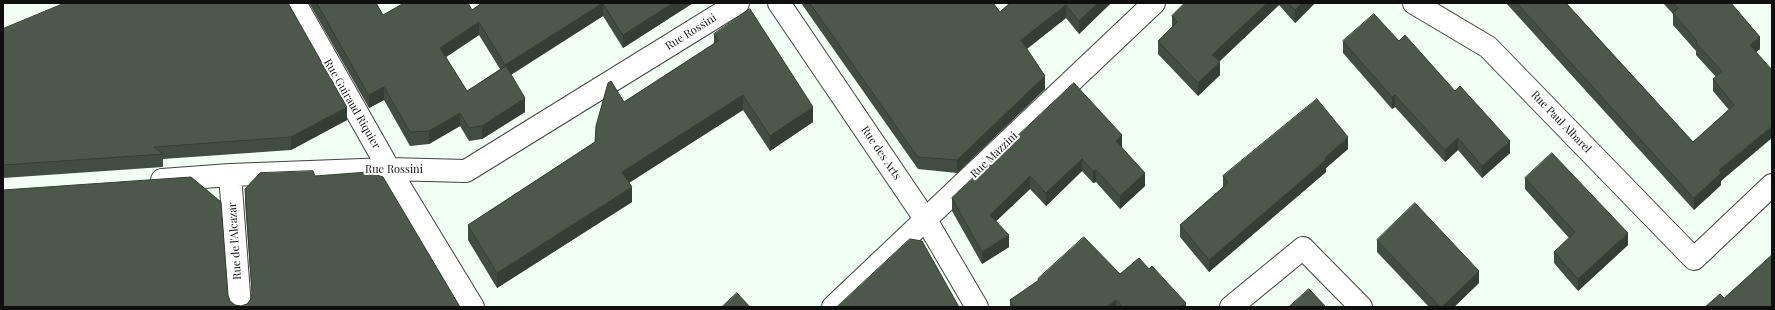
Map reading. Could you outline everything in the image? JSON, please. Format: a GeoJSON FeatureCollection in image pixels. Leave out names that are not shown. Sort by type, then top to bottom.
{"type":"FeatureCollection","features":[{"type":"Feature","properties":{"kind":"street","name":"Rue Guiraud Riquier"},"geometry":{"type":"LineString","coordinates":[[295,3],[389,169],[472,307]]}},
{"type":"Feature","properties":{"kind":"street","name":"Rue Rossini"},"geometry":{"type":"LineString","coordinates":[[144,181],[230,175],[389,169],[466,171],[738,3]]}},
{"type":"Feature","properties":{"kind":"street","name":"Rue des Arts"},"geometry":{"type":"LineString","coordinates":[[779,3],[926,220],[977,307]]}},
{"type":"Feature","properties":{"kind":"street","name":"Rue Mazzini"},"geometry":{"type":"LineString","coordinates":[[833,307],[1154,3]]}},
{"type":"Feature","properties":{"kind":"street","name":"Rue Paul Albarel"},"geometry":{"type":"LineString","coordinates":[[1414,3],[1488,47],[1694,259],[1772,185]]}},
{"type":"Feature","properties":{"kind":"street","name":"Rue de l'Alcazar"},"geometry":{"type":"LineString","coordinates":[[230,175],[240,307]]}},
{"type":"Feature","properties":{"kind":"street"},"geometry":{"type":"LineString","coordinates":[[1231,307],[1303,248],[1361,307]]}},
{"type":"Feature","properties":{"kind":"building"},"geometry":{"type":"Polygon","coordinates":[[[65,3],[288,3],[347,107],[291,137],[154,147],[163,154],[3,165],[3,29],[65,3]]]}},
{"type":"Feature","properties":{"kind":"building"},"geometry":{"type":"Polygon","coordinates":[[[317,3],[376,3],[383,15],[404,3],[468,3],[472,10],[482,3],[603,3],[505,65],[479,22],[440,48],[467,91],[506,66],[525,98],[482,126],[469,128],[460,113],[429,131],[410,132],[384,87],[369,95],[317,3]]]}},
{"type":"Feature","properties":{"kind":"building"},"geometry":{"type":"Polygon","coordinates":[[[603,3],[673,3],[623,35],[603,3]]]}},
{"type":"Feature","properties":{"kind":"building"},"geometry":{"type":"Polygon","coordinates":[[[810,3],[993,3],[1000,12],[1010,3],[1098,3],[1079,21],[1066,5],[1021,40],[1045,76],[957,160],[918,157],[810,3]]]}},
{"type":"Feature","properties":{"kind":"building"},"geometry":{"type":"Polygon","coordinates":[[[1185,3],[1267,3],[1212,55],[1220,62],[1198,83],[1158,41],[1177,22],[1172,16],[1185,3]]]}},
{"type":"Feature","properties":{"kind":"building"},"geometry":{"type":"Polygon","coordinates":[[[1289,3],[1302,3],[1295,10],[1289,3]]]}},
{"type":"Feature","properties":{"kind":"building"},"geometry":{"type":"Polygon","coordinates":[[[1517,3],[1566,3],[1693,142],[1734,105],[1713,79],[1722,71],[1696,43],[1697,41],[1673,13],[1678,8],[1674,3],[1731,3],[1760,37],[1750,45],[1772,70],[1772,126],[1719,170],[1721,173],[1694,198],[1517,3]]]}},
{"type":"Feature","properties":{"kind":"building"},"geometry":{"type":"Polygon","coordinates":[[[750,9],[813,107],[770,136],[743,95],[622,172],[632,187],[497,273],[468,225],[595,142],[596,126],[608,83],[611,81],[624,102],[718,41],[714,34],[750,9]]]}},
{"type":"Feature","properties":{"kind":"building"},"geometry":{"type":"Polygon","coordinates":[[[1374,14],[1399,41],[1405,35],[1455,91],[1460,86],[1510,141],[1482,166],[1458,138],[1445,150],[1395,95],[1392,97],[1343,41],[1374,14]]]}},
{"type":"Feature","properties":{"kind":"building"},"geometry":{"type":"Polygon","coordinates":[[[1074,83],[1122,135],[1116,141],[1145,173],[1120,196],[1096,170],[1093,171],[1082,159],[1046,193],[1030,176],[990,215],[1009,235],[982,252],[952,198],[1074,83]]]}},
{"type":"Feature","properties":{"kind":"building"},"geometry":{"type":"Polygon","coordinates":[[[1317,99],[1348,137],[1325,158],[1326,160],[1209,260],[1180,225],[1228,183],[1223,176],[1317,99]]]}},
{"type":"Feature","properties":{"kind":"building"},"geometry":{"type":"Polygon","coordinates":[[[1552,153],[1628,233],[1578,279],[1554,252],[1575,232],[1525,178],[1552,153]]]}},
{"type":"Feature","properties":{"kind":"building"},"geometry":{"type":"Polygon","coordinates":[[[313,171],[315,176],[368,172],[383,177],[460,307],[3,307],[3,190],[191,177],[221,202],[228,295],[230,301],[235,305],[241,306],[247,304],[251,299],[252,293],[245,189],[260,173],[313,171]]]}},
{"type":"Feature","properties":{"kind":"building"},"geometry":{"type":"Polygon","coordinates":[[[1415,203],[1479,271],[1442,307],[1440,307],[1377,240],[1415,203]]]}},
{"type":"Feature","properties":{"kind":"building"},"geometry":{"type":"Polygon","coordinates":[[[1084,237],[1120,274],[1139,258],[1149,269],[1152,266],[1186,303],[1180,307],[1123,307],[1116,300],[1107,307],[1014,307],[1010,300],[1039,280],[1038,279],[1084,237]]]}},
{"type":"Feature","properties":{"kind":"building"},"geometry":{"type":"Polygon","coordinates":[[[910,239],[922,241],[959,307],[837,307],[910,239]]]}},
{"type":"Feature","properties":{"kind":"building"},"geometry":{"type":"Polygon","coordinates":[[[1772,255],[1772,307],[1705,307],[1720,294],[1724,298],[1772,255]]]}},
{"type":"Feature","properties":{"kind":"building"},"geometry":{"type":"Polygon","coordinates":[[[1309,289],[1326,307],[1289,307],[1309,289]]]}},
{"type":"Feature","properties":{"kind":"building"},"geometry":{"type":"Polygon","coordinates":[[[737,293],[750,307],[722,307],[737,293]]]}}]}
